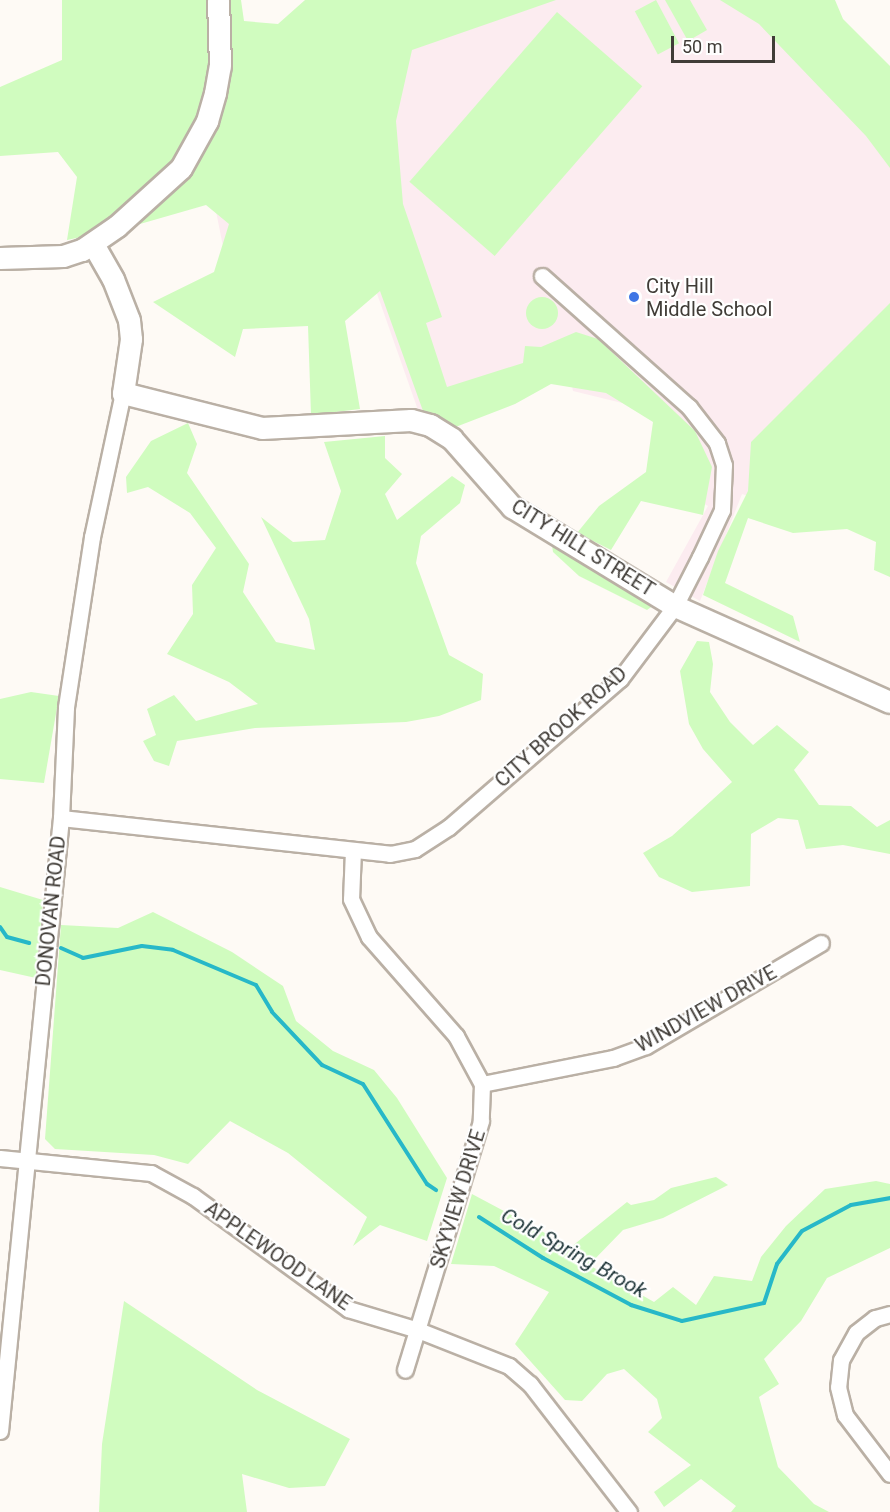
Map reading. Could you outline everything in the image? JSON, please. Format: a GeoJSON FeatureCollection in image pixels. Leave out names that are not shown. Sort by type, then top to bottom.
{"type":"FeatureCollection","features":[{"type":"Feature","properties":{"kind":"street"},"geometry":{"type":"LineString","coordinates":[[0,258],[63,256],[93,244],[181,168],[207,121],[220,66],[218,0]]}},
{"type":"Feature","properties":{"kind":"street"},"geometry":{"type":"LineString","coordinates":[[93,244],[113,279],[129,320],[131,339],[123,393]]}},
{"type":"Feature","properties":{"kind":"street","name":"CITY BROOK ROAD"},"geometry":{"type":"LineString","coordinates":[[61,818],[390,854],[415,849],[449,827],[620,679],[675,606],[722,510],[724,465],[717,443],[689,407],[542,276]]}},
{"type":"Feature","properties":{"kind":"street","name":"CITY HILL STREET"},"geometry":{"type":"LineString","coordinates":[[123,393],[262,428],[411,420],[430,425],[452,439],[512,507],[675,606],[890,702]]}},
{"type":"Feature","properties":{"kind":"street","name":"DONOVAN ROAD"},"geometry":{"type":"LineString","coordinates":[[0,1431],[61,818],[66,708],[92,537],[123,393]]}},
{"type":"Feature","properties":{"kind":"street","name":"SKYVIEW DRIVE"},"geometry":{"type":"LineString","coordinates":[[353,850],[351,899],[369,938],[456,1036],[482,1084],[481,1121],[405,1370]]}},
{"type":"Feature","properties":{"kind":"street","name":"WINDVIEW DRIVE"},"geometry":{"type":"LineString","coordinates":[[482,1084],[613,1058],[646,1046],[821,944]]}},
{"type":"Feature","properties":{"kind":"street","name":"APPLEWOOD LANE"},"geometry":{"type":"LineString","coordinates":[[0,1158],[151,1173],[193,1196],[348,1309],[418,1330],[509,1366],[531,1384],[628,1512]]}},
{"type":"Feature","properties":{"kind":"street"},"geometry":{"type":"LineString","coordinates":[[890,1314],[875,1318],[856,1333],[842,1360],[838,1387],[845,1415],[890,1474]]}},
{"type":"Feature","properties":{"kind":"shaded area","name":"City Hill Middle School"},"geometry":{"type":"Polygon","coordinates":[[[454,0],[795,0],[890,88],[890,461],[871,535],[742,494],[700,601],[666,582],[708,506],[650,474],[663,413],[573,391],[569,372],[454,424],[419,413],[375,288],[227,266],[205,157],[454,0]]]}},
{"type":"Feature","properties":{"kind":"green space"},"geometry":{"type":"Polygon","coordinates":[[[62,0],[241,0],[244,21],[278,24],[305,0],[556,0],[412,50],[396,121],[403,204],[442,317],[426,323],[447,387],[523,363],[525,346],[541,347],[576,332],[598,339],[695,431],[712,467],[703,515],[641,501],[611,550],[577,533],[599,506],[646,472],[653,422],[606,393],[551,384],[515,404],[453,428],[423,411],[380,291],[345,321],[360,409],[311,415],[308,326],[243,329],[235,357],[153,302],[214,272],[229,224],[206,205],[133,226],[67,240],[77,177],[58,152],[0,156],[0,87],[62,60],[62,0]]]}},
{"type":"Feature","properties":{"kind":"green space"},"geometry":{"type":"Polygon","coordinates":[[[656,0],[679,43],[658,55],[635,11],[656,0]]]}},
{"type":"Feature","properties":{"kind":"green space"},"geometry":{"type":"Polygon","coordinates":[[[665,0],[690,0],[707,30],[688,41],[665,0]]]}},
{"type":"Feature","properties":{"kind":"green space"},"geometry":{"type":"Polygon","coordinates":[[[720,0],[835,0],[843,19],[890,66],[890,168],[866,136],[759,24],[720,0]]]}},
{"type":"Feature","properties":{"kind":"green space"},"geometry":{"type":"Polygon","coordinates":[[[557,12],[642,86],[495,256],[409,182],[557,12]]]}},
{"type":"Feature","properties":{"kind":"green space"},"geometry":{"type":"Polygon","coordinates":[[[542,297],[553,302],[558,313],[553,324],[542,329],[531,324],[526,313],[531,302],[542,297]]]}},
{"type":"Feature","properties":{"kind":"green space"},"geometry":{"type":"Polygon","coordinates":[[[890,303],[890,577],[874,570],[876,542],[847,529],[793,533],[748,518],[725,583],[793,616],[800,642],[703,595],[718,551],[748,491],[751,442],[890,303]]]}},
{"type":"Feature","properties":{"kind":"green space"},"geometry":{"type":"Polygon","coordinates":[[[188,423],[197,444],[187,473],[249,564],[243,592],[276,642],[315,650],[309,619],[261,517],[293,542],[325,540],[341,491],[324,442],[385,436],[385,458],[402,474],[385,494],[397,520],[452,476],[465,485],[460,503],[421,536],[416,563],[449,655],[483,674],[481,700],[439,716],[406,722],[255,728],[177,741],[169,766],[154,761],[143,741],[156,735],[147,709],[174,695],[196,721],[258,704],[229,682],[167,654],[193,614],[192,585],[216,548],[190,513],[148,487],[127,493],[126,477],[151,441],[188,423]]]}},
{"type":"Feature","properties":{"kind":"green space"},"geometry":{"type":"Polygon","coordinates":[[[551,539],[654,605],[647,610],[579,576],[553,552],[551,539]]]}},
{"type":"Feature","properties":{"kind":"green space"},"geometry":{"type":"Polygon","coordinates":[[[697,641],[709,642],[713,664],[710,692],[730,722],[753,745],[777,725],[809,752],[794,770],[819,805],[851,806],[877,827],[890,820],[890,854],[843,845],[806,849],[798,820],[778,818],[751,834],[750,886],[692,892],[659,877],[643,853],[672,836],[732,782],[703,749],[689,724],[680,671],[697,641]]]}},
{"type":"Feature","properties":{"kind":"green space"},"geometry":{"type":"Polygon","coordinates":[[[31,692],[59,696],[44,783],[0,779],[0,699],[31,692]]]}},
{"type":"Feature","properties":{"kind":"green space"},"geometry":{"type":"Polygon","coordinates":[[[0,887],[43,900],[36,978],[0,970],[0,887]]]}},
{"type":"Feature","properties":{"kind":"green space"},"geometry":{"type":"Polygon","coordinates":[[[153,912],[232,952],[283,986],[296,1021],[333,1051],[374,1070],[397,1098],[447,1178],[427,1241],[380,1225],[353,1246],[367,1217],[288,1153],[230,1121],[188,1164],[154,1155],[55,1149],[45,1139],[61,925],[118,928],[153,912]]]}},
{"type":"Feature","properties":{"kind":"green space"},"geometry":{"type":"Polygon","coordinates":[[[716,1177],[728,1185],[663,1218],[623,1230],[589,1265],[654,1302],[673,1287],[696,1305],[714,1276],[752,1281],[761,1257],[786,1226],[825,1189],[876,1181],[890,1184],[890,1248],[827,1278],[801,1321],[764,1359],[779,1384],[759,1397],[778,1467],[814,1504],[829,1512],[731,1512],[736,1506],[701,1479],[664,1507],[654,1492],[691,1465],[648,1432],[662,1418],[657,1399],[624,1369],[607,1374],[582,1401],[565,1400],[515,1344],[549,1292],[494,1266],[451,1264],[472,1194],[571,1247],[627,1202],[631,1205],[654,1200],[671,1188],[716,1177]]]}},
{"type":"Feature","properties":{"kind":"green space"},"geometry":{"type":"Polygon","coordinates":[[[124,1301],[257,1390],[350,1439],[325,1486],[289,1488],[242,1474],[247,1512],[99,1512],[102,1444],[124,1301]]]}},
{"type":"Feature","properties":{"kind":"waterway","name":"Cold Spring Brook"},"geometry":{"type":"LineString","coordinates":[[0,927],[7,937],[29,943]]}},
{"type":"Feature","properties":{"kind":"waterway","name":"Cold Spring Brook"},"geometry":{"type":"LineString","coordinates":[[61,948],[83,958],[142,946],[173,950],[256,985],[272,1012],[322,1065],[363,1084],[427,1184],[436,1190]]}},
{"type":"Feature","properties":{"kind":"waterway","name":"Cold Spring Brook"},"geometry":{"type":"LineString","coordinates":[[479,1217],[543,1258],[631,1305],[682,1321],[764,1303],[777,1264],[802,1231],[851,1205],[890,1198]]}},
{"type":"Feature","properties":{"kind":"place","name":"City Hill Middle School"},"geometry":{"type":"Point","coordinates":[634,297]}}]}
